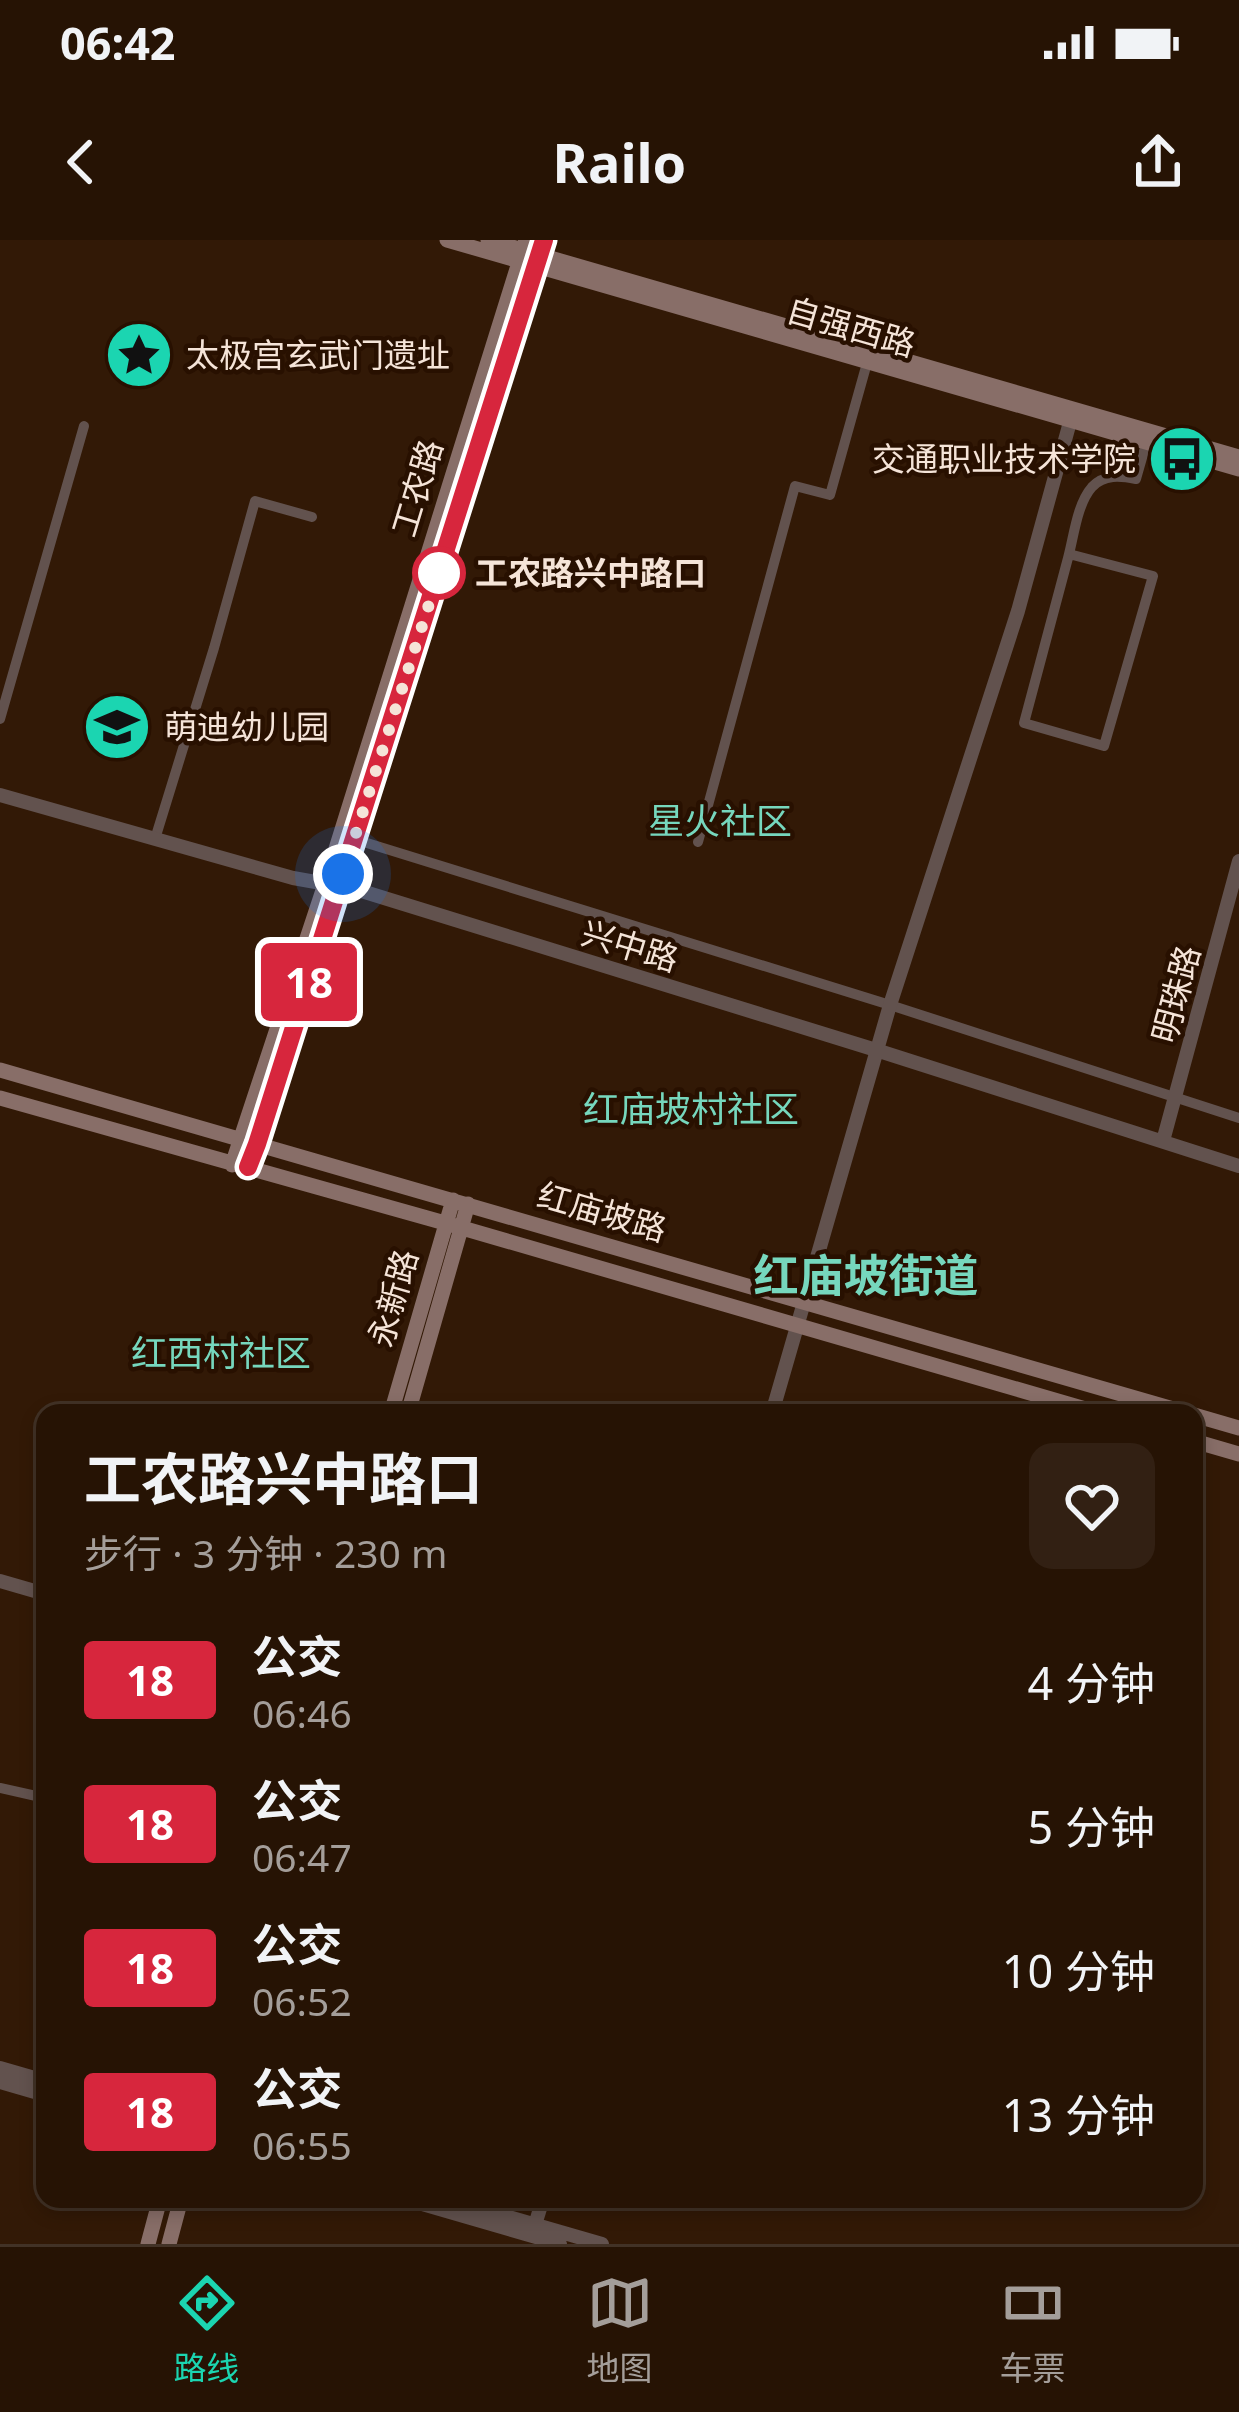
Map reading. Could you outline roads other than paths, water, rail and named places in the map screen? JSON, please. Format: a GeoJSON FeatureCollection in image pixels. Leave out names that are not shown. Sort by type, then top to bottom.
{"type":"FeatureCollection","features":[{"type":"Feature","properties":{"kind":"main road","name":"自强西路"},"geometry":{"type":"LineString","coordinates":[[447,240],[532,252],[867,363],[1239,469]]}},
{"type":"Feature","properties":{"kind":"main road","name":"自强西路"},"geometry":{"type":"LineString","coordinates":[[488,240],[1239,458]]}},
{"type":"Feature","properties":{"kind":"main road","name":"工农路"},"geometry":{"type":"LineString","coordinates":[[332,885],[355,839],[532,252]]}},
{"type":"Feature","properties":{"kind":"main road","name":"工农路"},"geometry":{"type":"LineString","coordinates":[[240,1166],[532,252]]}},
{"type":"Feature","properties":{"kind":"main road","name":"红庙坡路"},"geometry":{"type":"LineString","coordinates":[[0,1070],[1156,1404]]}},
{"type":"Feature","properties":{"kind":"main road","name":"红庙坡路"},"geometry":{"type":"LineString","coordinates":[[0,1098],[1069,1404]]}},
{"type":"Feature","properties":{"kind":"main road","name":"永新路"},"geometry":{"type":"LineString","coordinates":[[394,1404],[460,1202]]}},
{"type":"Feature","properties":{"kind":"main road","name":"永新路"},"geometry":{"type":"LineString","coordinates":[[410,1404],[453,1226]]}},
{"type":"Feature","properties":{"kind":"main road","name":"红庙坡路"},"geometry":{"type":"LineString","coordinates":[[1203,1418],[1239,1428]]}},
{"type":"Feature","properties":{"kind":"main road"},"geometry":{"type":"LineString","coordinates":[[1203,1444],[1239,1454]]}},
{"type":"Feature","properties":{"kind":"main road"},"geometry":{"type":"LineString","coordinates":[[148,2244],[158,2208]]}},
{"type":"Feature","properties":{"kind":"main road"},"geometry":{"type":"LineString","coordinates":[[169,2244],[179,2208]]}},
{"type":"Feature","properties":{"kind":"street"},"geometry":{"type":"LineString","coordinates":[[698,842],[795,486],[830,495],[867,363]]}},
{"type":"Feature","properties":{"kind":"street"},"geometry":{"type":"LineString","coordinates":[[775,1404],[876,1050],[1012,632],[1070,422]]}},
{"type":"Feature","properties":{"kind":"street"},"geometry":{"type":"LineString","coordinates":[[0,718],[84,426]]}},
{"type":"Feature","properties":{"kind":"street"},"geometry":{"type":"LineString","coordinates":[[1069,554],[1153,576],[1104,746],[1024,723],[1069,554],[1083,502],[1092,487],[1112,476],[1136,479],[1146,444]]}},
{"type":"Feature","properties":{"kind":"street"},"geometry":{"type":"LineString","coordinates":[[155,838],[255,501],[312,517]]}},
{"type":"Feature","properties":{"kind":"street","name":"兴中路"},"geometry":{"type":"LineString","coordinates":[[0,795],[332,885],[1239,1166]]}},
{"type":"Feature","properties":{"kind":"street"},"geometry":{"type":"LineString","coordinates":[[355,839],[1239,1118]]}},
{"type":"Feature","properties":{"kind":"street","name":"明珠路"},"geometry":{"type":"LineString","coordinates":[[1163,1141],[1239,861]]}},
{"type":"Feature","properties":{"kind":"street"},"geometry":{"type":"LineString","coordinates":[[0,1581],[36,1591]]}},
{"type":"Feature","properties":{"kind":"street"},"geometry":{"type":"LineString","coordinates":[[0,1788],[36,1796]]}},
{"type":"Feature","properties":{"kind":"street"},"geometry":{"type":"LineString","coordinates":[[0,2068],[36,2078]]}},
{"type":"Feature","properties":{"kind":"street"},"geometry":{"type":"LineString","coordinates":[[0,2082],[36,2092]]}},
{"type":"Feature","properties":{"kind":"street"},"geometry":{"type":"LineString","coordinates":[[437,2208],[560,2244]]}},
{"type":"Feature","properties":{"kind":"street"},"geometry":{"type":"LineString","coordinates":[[468,2208],[531,2235],[602,2244]]}},
{"type":"Feature","properties":{"kind":"place","name":"太极宫玄武门遗址"},"geometry":{"type":"Point","coordinates":[139,355]}},
{"type":"Feature","properties":{"kind":"place","name":"交通职业技术学院"},"geometry":{"type":"Point","coordinates":[1182,459]}},
{"type":"Feature","properties":{"kind":"place","name":"工农路兴中路口"},"geometry":{"type":"Point","coordinates":[439,573]}},
{"type":"Feature","properties":{"kind":"place","name":"萌迪幼儿园"},"geometry":{"type":"Point","coordinates":[117,727]}},
{"type":"Feature","properties":{"kind":"district","name":"星火社区"},"geometry":{"type":"Point","coordinates":[720,821]}},
{"type":"Feature","properties":{"kind":"district","name":"红庙坡村社区"},"geometry":{"type":"Point","coordinates":[691,1109]}},
{"type":"Feature","properties":{"kind":"district","name":"红庙坡街道"},"geometry":{"type":"Point","coordinates":[866,1276]}},
{"type":"Feature","properties":{"kind":"district","name":"红西村社区"},"geometry":{"type":"Point","coordinates":[221,1353]}}]}
